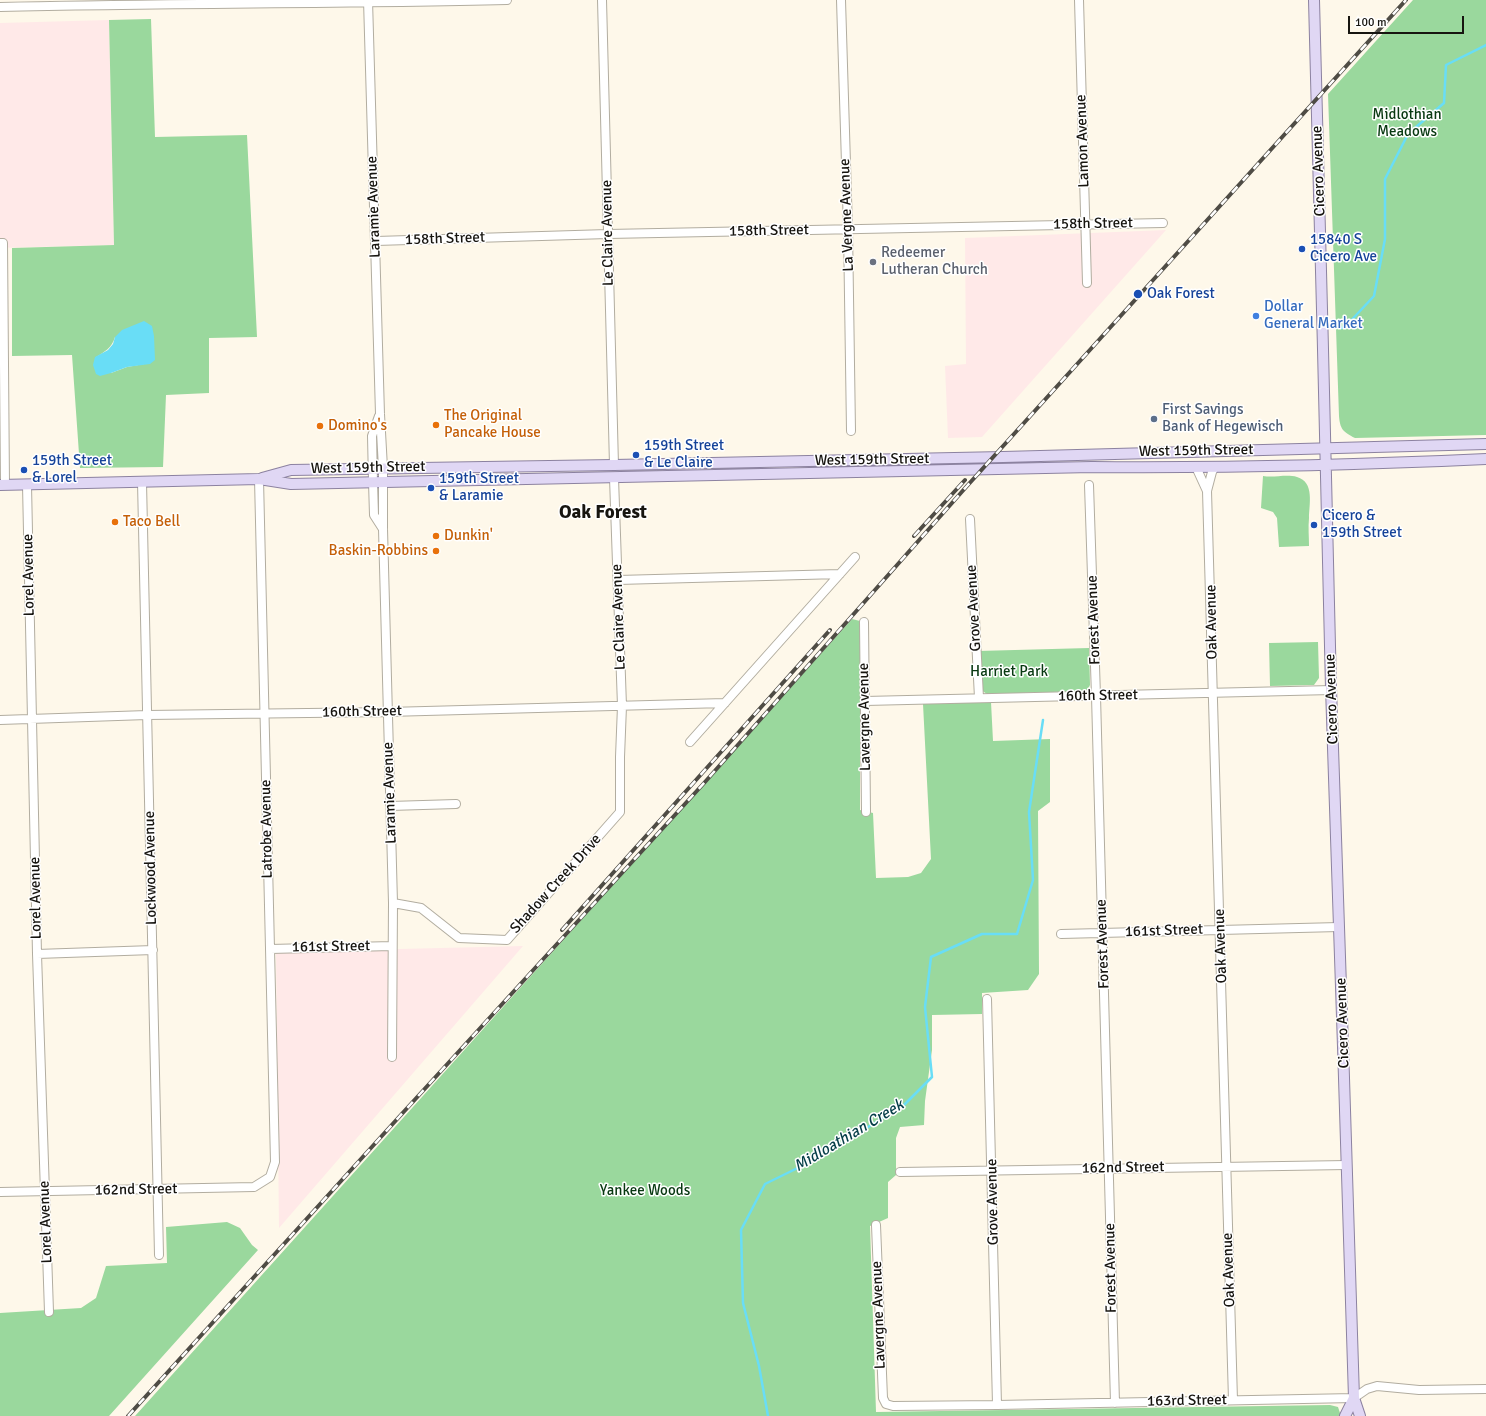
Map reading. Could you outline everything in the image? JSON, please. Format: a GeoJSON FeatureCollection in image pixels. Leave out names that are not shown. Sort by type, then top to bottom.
{"type":"FeatureCollection","features":[{"type":"Feature","properties":{"kind":"main road","name":"Cicero Avenue"},"geometry":{"type":"LineString","coordinates":[[1314,0],[1332,690],[1354,1398],[1360,1416]]}},
{"type":"Feature","properties":{"kind":"main road","name":"West 159th Street"},"geometry":{"type":"LineString","coordinates":[[259,479],[291,470],[1003,457],[1486,444]]}},
{"type":"Feature","properties":{"kind":"main road","name":"West 159th Street"},"geometry":{"type":"LineString","coordinates":[[3,485],[259,479],[291,484],[614,478],[1092,466],[1215,467],[1401,463],[1486,459]]}},
{"type":"Feature","properties":{"kind":"main road","name":"Cicero Avenue"},"geometry":{"type":"LineString","coordinates":[[1345,1416],[1354,1398]]}},
{"type":"Feature","properties":{"kind":"street"},"geometry":{"type":"LineString","coordinates":[[1,5],[130,2],[368,2],[507,0]]}},
{"type":"Feature","properties":{"kind":"street","name":"Le Claire Avenue"},"geometry":{"type":"LineString","coordinates":[[602,0],[614,465]]}},
{"type":"Feature","properties":{"kind":"street","name":"La Vergne Avenue"},"geometry":{"type":"LineString","coordinates":[[841,0],[848,229],[851,431]]}},
{"type":"Feature","properties":{"kind":"street","name":"Lamon Avenue"},"geometry":{"type":"LineString","coordinates":[[1079,0],[1087,283]]}},
{"type":"Feature","properties":{"kind":"street","name":"Laramie Avenue"},"geometry":{"type":"LineString","coordinates":[[368,2],[380,414],[383,468],[378,482]]}},
{"type":"Feature","properties":{"kind":"street","name":"158th Street"},"geometry":{"type":"LineString","coordinates":[[376,241],[608,234],[1162,223]]}},
{"type":"Feature","properties":{"kind":"street"},"geometry":{"type":"LineString","coordinates":[[1,243],[3,485]]}},
{"type":"Feature","properties":{"kind":"street","name":"Laramie Avenue"},"geometry":{"type":"LineString","coordinates":[[380,414],[372,436],[373,468],[378,482],[383,529],[393,903],[392,1057]]}},
{"type":"Feature","properties":{"kind":"street","name":"Oak Avenue"},"geometry":{"type":"LineString","coordinates":[[1196,467],[1207,491]]}},
{"type":"Feature","properties":{"kind":"street","name":"Oak Avenue"},"geometry":{"type":"LineString","coordinates":[[1215,467],[1212,472],[1207,491],[1233,1400]]}},
{"type":"Feature","properties":{"kind":"street","name":"Le Claire Avenue"},"geometry":{"type":"LineString","coordinates":[[614,478],[622,706],[620,757]]}},
{"type":"Feature","properties":{"kind":"street","name":"Latrobe Avenue"},"geometry":{"type":"LineString","coordinates":[[259,479],[275,1162],[270,1177]]}},
{"type":"Feature","properties":{"kind":"street","name":"Lockwood Avenue"},"geometry":{"type":"LineString","coordinates":[[142,482],[159,1255]]}},
{"type":"Feature","properties":{"kind":"street","name":"Lorel Avenue"},"geometry":{"type":"LineString","coordinates":[[27,485],[31,720],[48,1312]]}},
{"type":"Feature","properties":{"kind":"street","name":"Forest Avenue"},"geometry":{"type":"LineString","coordinates":[[1089,485],[1109,1169],[1114,1403]]}},
{"type":"Feature","properties":{"kind":"street","name":"Grove Avenue"},"geometry":{"type":"LineString","coordinates":[[970,519],[979,698]]}},
{"type":"Feature","properties":{"kind":"street"},"geometry":{"type":"LineString","coordinates":[[690,742],[855,557]]}},
{"type":"Feature","properties":{"kind":"street"},"geometry":{"type":"LineString","coordinates":[[618,580],[840,574]]}},
{"type":"Feature","properties":{"kind":"street","name":"Lavergne Avenue"},"geometry":{"type":"LineString","coordinates":[[864,622],[866,812]]}},
{"type":"Feature","properties":{"kind":"street","name":"160th Street"},"geometry":{"type":"LineString","coordinates":[[865,701],[1332,690]]}},
{"type":"Feature","properties":{"kind":"street","name":"160th Street"},"geometry":{"type":"LineString","coordinates":[[0,720],[147,715],[265,715],[725,703]]}},
{"type":"Feature","properties":{"kind":"street","name":"Shadow Creek Drive"},"geometry":{"type":"LineString","coordinates":[[393,903],[421,908],[459,938],[507,940],[620,812],[620,757]]}},
{"type":"Feature","properties":{"kind":"street"},"geometry":{"type":"LineString","coordinates":[[390,806],[456,804]]}},
{"type":"Feature","properties":{"kind":"street","name":"161st Street"},"geometry":{"type":"LineString","coordinates":[[1060,934],[1340,927]]}},
{"type":"Feature","properties":{"kind":"street","name":"161st Street"},"geometry":{"type":"LineString","coordinates":[[270,948],[392,946]]}},
{"type":"Feature","properties":{"kind":"street"},"geometry":{"type":"LineString","coordinates":[[37,954],[153,950]]}},
{"type":"Feature","properties":{"kind":"street","name":"Grove Avenue"},"geometry":{"type":"LineString","coordinates":[[987,999],[997,1405]]}},
{"type":"Feature","properties":{"kind":"street","name":"162nd Street"},"geometry":{"type":"LineString","coordinates":[[900,1172],[1347,1165]]}},
{"type":"Feature","properties":{"kind":"street","name":"162nd Street"},"geometry":{"type":"LineString","coordinates":[[0,1192],[254,1187],[270,1177]]}},
{"type":"Feature","properties":{"kind":"street","name":"Lavergne Avenue"},"geometry":{"type":"LineString","coordinates":[[876,1225],[883,1398],[886,1404]]}},
{"type":"Feature","properties":{"kind":"street"},"geometry":{"type":"LineString","coordinates":[[1354,1398],[1367,1389],[1377,1386],[1419,1390],[1486,1389]]}},
{"type":"Feature","properties":{"kind":"street","name":"163rd Street"},"geometry":{"type":"LineString","coordinates":[[886,1404],[893,1406],[997,1405],[1354,1398]]}},
{"type":"Feature","properties":{"kind":"shaded area"},"geometry":{"type":"Polygon","coordinates":[[[109,20],[114,245],[0,248],[0,23],[109,20]]]}},
{"type":"Feature","properties":{"kind":"shaded area"},"geometry":{"type":"Polygon","coordinates":[[[1166,230],[982,437],[948,438],[945,366],[966,364],[965,238],[1166,230]]]}},
{"type":"Feature","properties":{"kind":"shaded area"},"geometry":{"type":"Polygon","coordinates":[[[523,946],[279,1228],[276,952],[523,946]]]}},
{"type":"Feature","properties":{"kind":"green space","name":"Midlothian Meadows"},"geometry":{"type":"Polygon","coordinates":[[[1413,0],[1486,0],[1486,435],[1355,438],[1343,430],[1340,424],[1339,416],[1328,94],[1413,0]]]}},
{"type":"Feature","properties":{"kind":"green space"},"geometry":{"type":"Polygon","coordinates":[[[151,19],[155,137],[247,135],[257,337],[209,338],[209,393],[166,395],[163,467],[80,468],[72,355],[12,356],[12,248],[114,245],[109,20],[151,19]],[[115,337],[110,347],[95,358],[111,373],[127,367],[150,363],[115,337]]]}},
{"type":"Feature","properties":{"kind":"green space"},"geometry":{"type":"Polygon","coordinates":[[[1263,476],[1293,476],[1303,480],[1306,484],[1310,494],[1309,546],[1279,547],[1277,518],[1273,512],[1261,508],[1263,476]]]}},
{"type":"Feature","properties":{"kind":"green space","name":"Yankee Woods"},"geometry":{"type":"Polygon","coordinates":[[[852,619],[860,621],[860,810],[873,813],[876,878],[908,877],[921,873],[931,859],[923,704],[991,702],[993,741],[1050,739],[1050,802],[1038,811],[1039,974],[1028,990],[982,993],[982,1014],[932,1015],[932,1050],[925,1101],[924,1125],[900,1127],[896,1138],[896,1175],[888,1182],[888,1218],[870,1226],[876,1412],[1330,1405],[1338,1407],[1341,1416],[135,1416],[852,619]]]}},
{"type":"Feature","properties":{"kind":"green space"},"geometry":{"type":"Polygon","coordinates":[[[1318,642],[1319,678],[1314,685],[1270,686],[1269,643],[1318,642]]]}},
{"type":"Feature","properties":{"kind":"green space","name":"Harriet Park"},"geometry":{"type":"Polygon","coordinates":[[[1089,648],[1090,685],[1085,691],[987,694],[981,690],[978,651],[1089,648]]]}},
{"type":"Feature","properties":{"kind":"green space"},"geometry":{"type":"Polygon","coordinates":[[[227,1222],[240,1228],[252,1245],[258,1250],[109,1416],[0,1416],[0,1313],[81,1308],[96,1298],[106,1266],[167,1263],[166,1227],[227,1222]]]}},
{"type":"Feature","properties":{"kind":"water"},"geometry":{"type":"Polygon","coordinates":[[[144,321],[152,326],[155,360],[150,364],[127,367],[100,376],[96,374],[93,365],[95,357],[108,350],[113,344],[115,337],[122,330],[144,321]]]}},
{"type":"Feature","properties":{"kind":"waterway"},"geometry":{"type":"LineString","coordinates":[[1341,328],[1345,327],[1374,296],[1385,239],[1385,179],[1408,134],[1444,103],[1446,65],[1486,45]]}},
{"type":"Feature","properties":{"kind":"waterway","name":"Midloathian Creek"},"geometry":{"type":"LineString","coordinates":[[768,1416],[759,1366],[743,1303],[741,1230],[765,1184],[814,1160],[904,1105],[932,1077],[925,1007],[931,957],[982,934],[1017,934],[1033,880],[1029,812],[1043,720]]}},
{"type":"Feature","properties":{"kind":"railway"},"geometry":{"type":"LineString","coordinates":[[128,1416],[705,782],[967,486],[1406,0]]}},
{"type":"Feature","properties":{"kind":"railway"},"geometry":{"type":"LineString","coordinates":[[914,536],[965,480]]}},
{"type":"Feature","properties":{"kind":"railway"},"geometry":{"type":"LineString","coordinates":[[562,930],[830,630]]}},
{"type":"Feature","properties":{"kind":"place","name":"15840 S Cicero Ave"},"geometry":{"type":"Point","coordinates":[1302,249]}},
{"type":"Feature","properties":{"kind":"place","name":"Redeemer Lutheran Church"},"geometry":{"type":"Point","coordinates":[873,262]}},
{"type":"Feature","properties":{"kind":"place","name":"Oak Forest"},"geometry":{"type":"Point","coordinates":[1138,294]}},
{"type":"Feature","properties":{"kind":"place","name":"Dollar General Market"},"geometry":{"type":"Point","coordinates":[1256,316]}},
{"type":"Feature","properties":{"kind":"place","name":"First Savings Bank of Hegewisch"},"geometry":{"type":"Point","coordinates":[1154,419]}},
{"type":"Feature","properties":{"kind":"place","name":"The Original Pancake House"},"geometry":{"type":"Point","coordinates":[436,425]}},
{"type":"Feature","properties":{"kind":"place","name":"Domino's"},"geometry":{"type":"Point","coordinates":[320,426]}},
{"type":"Feature","properties":{"kind":"place","name":"159th Street & Le Claire"},"geometry":{"type":"Point","coordinates":[636,455]}},
{"type":"Feature","properties":{"kind":"place","name":"159th Street & Lorel"},"geometry":{"type":"Point","coordinates":[24,470]}},
{"type":"Feature","properties":{"kind":"place","name":"159th Street & Laramie"},"geometry":{"type":"Point","coordinates":[431,488]}},
{"type":"Feature","properties":{"kind":"place","name":"Taco Bell"},"geometry":{"type":"Point","coordinates":[115,522]}},
{"type":"Feature","properties":{"kind":"place","name":"Cicero & 159th Street"},"geometry":{"type":"Point","coordinates":[1314,525]}},
{"type":"Feature","properties":{"kind":"place","name":"Dunkin'"},"geometry":{"type":"Point","coordinates":[436,536]}},
{"type":"Feature","properties":{"kind":"place","name":"Baskin-Robbins"},"geometry":{"type":"Point","coordinates":[436,551]}},
{"type":"Feature","properties":{"kind":"district","name":"Oak Forest"},"geometry":{"type":"Point","coordinates":[603,513]}}]}
